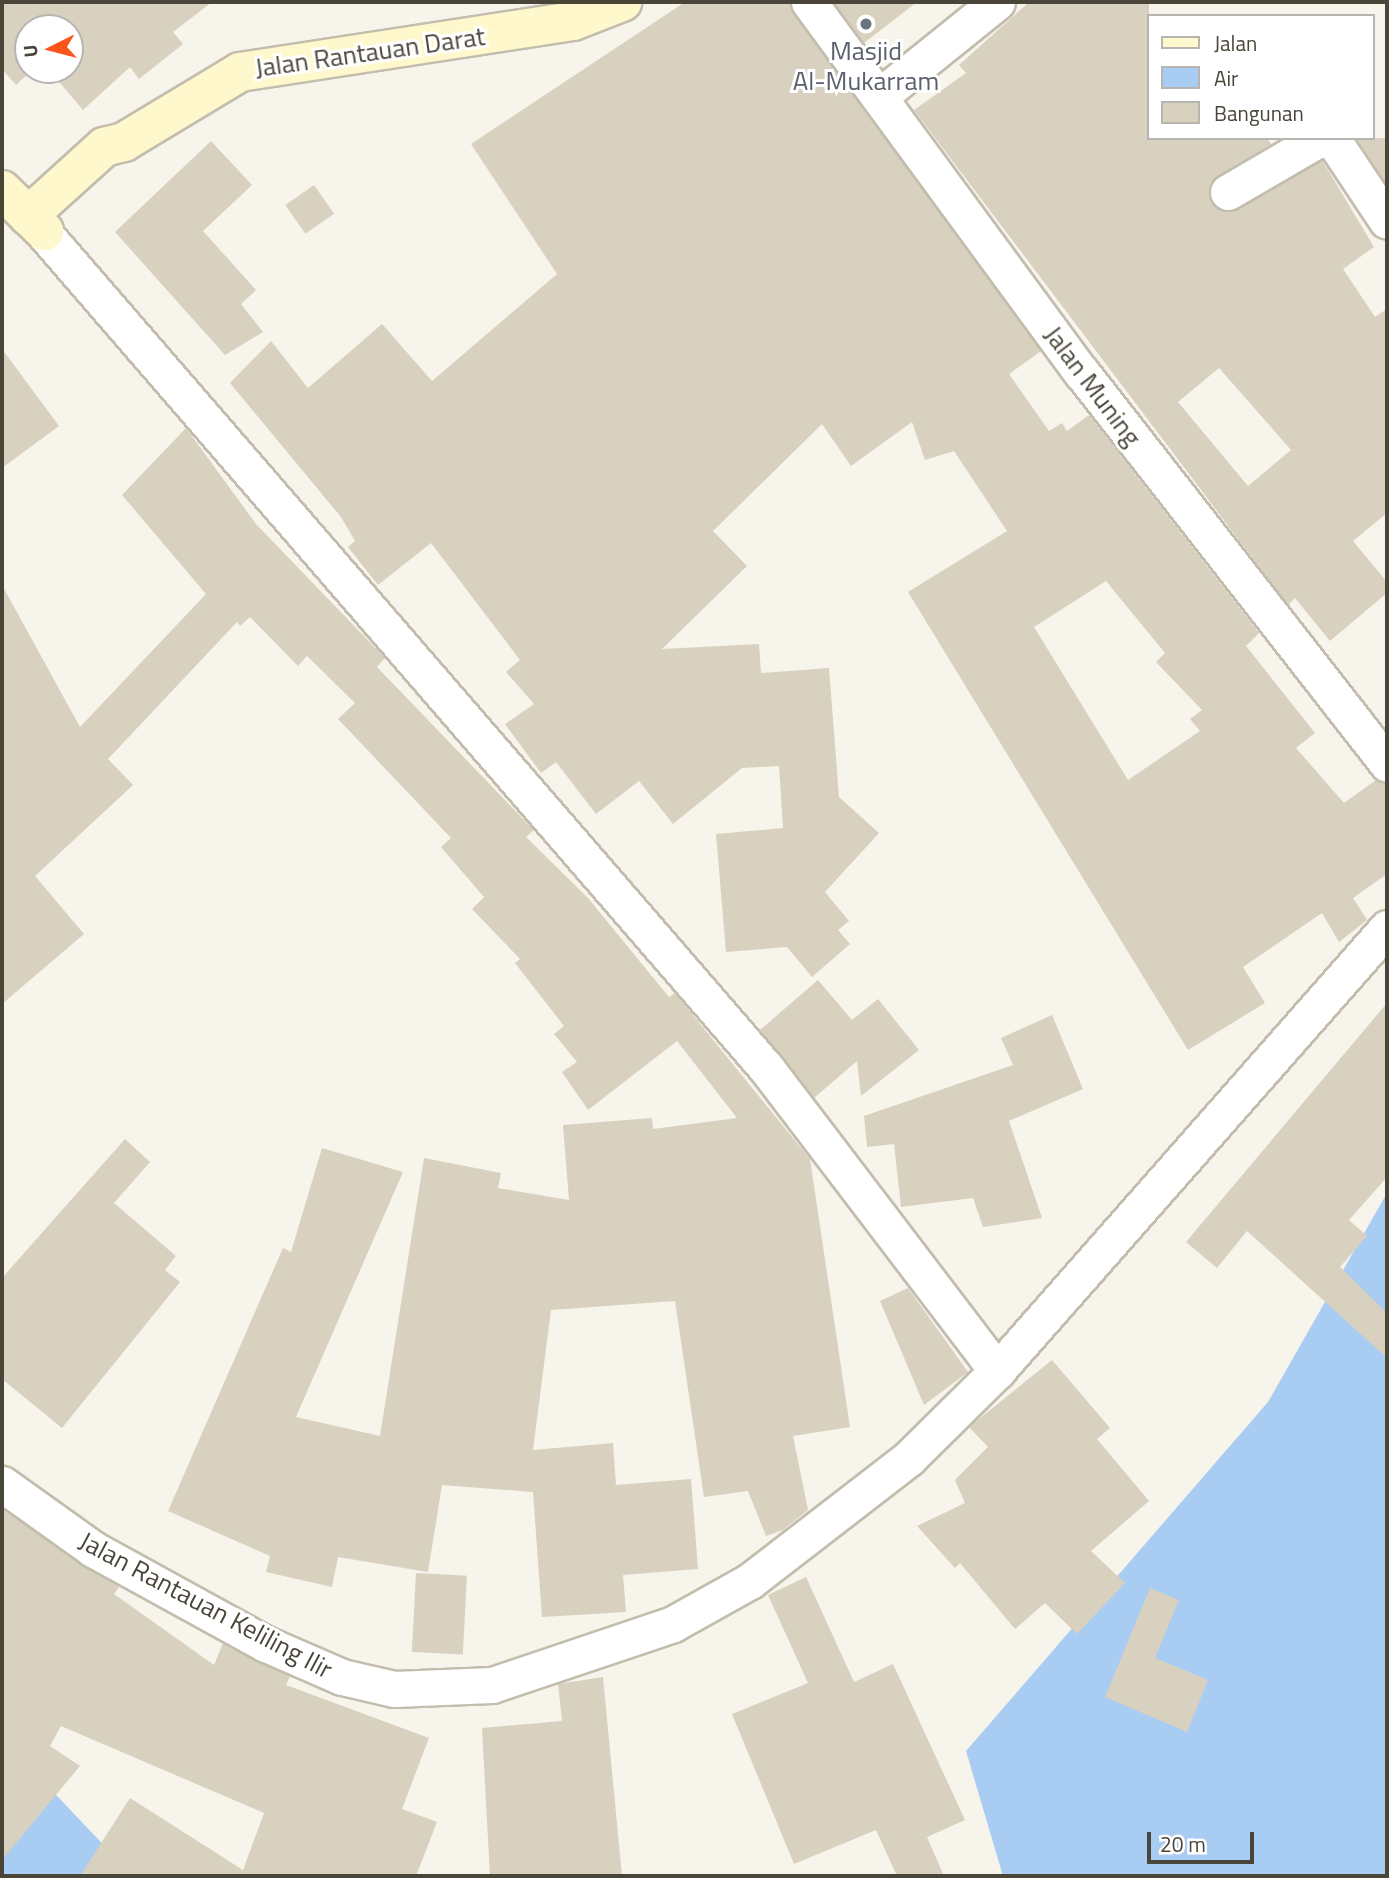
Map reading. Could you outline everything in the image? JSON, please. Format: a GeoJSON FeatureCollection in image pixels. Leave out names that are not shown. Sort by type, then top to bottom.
{"type":"FeatureCollection","features":[{"type":"Feature","properties":{"kind":"street","name":"Jalan Rantauan Darat"},"geometry":{"type":"LineString","coordinates":[[24,213],[104,147],[124,142],[219,80],[251,68],[399,51],[557,12],[587,18],[622,2]]}},
{"type":"Feature","properties":{"kind":"street","name":"Jalan Muning"},"geometry":{"type":"LineString","coordinates":[[808,2],[1082,373],[1387,764]]}},
{"type":"Feature","properties":{"kind":"street"},"geometry":{"type":"LineString","coordinates":[[880,96],[997,2]]}},
{"type":"Feature","properties":{"kind":"street"},"geometry":{"type":"LineString","coordinates":[[1228,192],[1317,140],[1333,140],[1387,221]]}},
{"type":"Feature","properties":{"kind":"street"},"geometry":{"type":"LineString","coordinates":[[24,213],[767,1069],[997,1371]]}},
{"type":"Feature","properties":{"kind":"street","name":"Jalan Rantauan Keliling Ilir"},"geometry":{"type":"LineString","coordinates":[[2,1484],[93,1549],[267,1644],[342,1678],[394,1689],[450,1690],[545,1672],[673,1624],[750,1581],[909,1458],[997,1371],[1387,928]]}},
{"type":"Feature","properties":{"kind":"water"},"geometry":{"type":"Polygon","coordinates":[[[1387,1193],[1387,1876],[1003,1876],[966,1751],[1268,1402],[1387,1193]]]}},
{"type":"Feature","properties":{"kind":"water"},"geometry":{"type":"Polygon","coordinates":[[[2,1738],[133,1876],[2,1876],[2,1738]]]}},
{"type":"Feature","properties":{"kind":"building"},"geometry":{"type":"Polygon","coordinates":[[[2,2],[212,2],[173,32],[183,44],[139,79],[130,67],[83,110],[61,84],[84,84],[84,14],[14,14],[14,83],[2,69],[2,2]]]}},
{"type":"Feature","properties":{"kind":"building"},"geometry":{"type":"Polygon","coordinates":[[[685,2],[789,2],[1041,351],[1009,374],[1049,431],[1062,423],[1067,431],[1089,415],[1259,633],[1246,646],[1315,733],[1296,748],[1344,803],[1376,780],[1387,784],[1387,874],[1353,898],[1367,920],[1339,942],[1322,913],[1243,967],[1265,1003],[1188,1050],[908,592],[1007,531],[954,451],[925,460],[912,422],[851,466],[822,424],[713,531],[747,566],[662,649],[759,644],[761,673],[829,668],[839,797],[879,833],[825,892],[849,921],[838,930],[850,944],[812,977],[787,947],[726,952],[716,834],[783,828],[779,766],[742,768],[673,824],[639,781],[596,814],[556,762],[541,773],[505,724],[534,704],[506,672],[520,660],[431,543],[378,585],[348,547],[355,541],[341,517],[230,383],[271,341],[308,388],[382,324],[432,381],[557,274],[471,144],[685,2]],[[1106,581],[1034,627],[1128,780],[1200,731],[1190,719],[1202,710],[1156,662],[1165,653],[1106,581]]]}},
{"type":"Feature","properties":{"kind":"building","name":"Masjid Al-Mukarram"},"geometry":{"type":"Polygon","coordinates":[[[834,2],[917,2],[864,43],[834,2]]]}},
{"type":"Feature","properties":{"kind":"building"},"geometry":{"type":"Polygon","coordinates":[[[1029,2],[1149,2],[1148,140],[1268,140],[1271,144],[1210,183],[1211,203],[1227,212],[1322,160],[1374,247],[1343,269],[1375,317],[1387,309],[1387,513],[1353,541],[1387,582],[1387,593],[1330,641],[1295,598],[1288,605],[914,110],[966,73],[959,65],[1029,2]],[[1219,368],[1178,402],[1248,486],[1291,450],[1219,368]]]}},
{"type":"Feature","properties":{"kind":"building"},"geometry":{"type":"Polygon","coordinates":[[[1387,138],[1387,185],[1357,140],[1387,138]]]}},
{"type":"Feature","properties":{"kind":"building"},"geometry":{"type":"Polygon","coordinates":[[[211,141],[252,185],[203,231],[256,290],[241,304],[263,332],[225,355],[115,232],[211,141]]]}},
{"type":"Feature","properties":{"kind":"building"},"geometry":{"type":"Polygon","coordinates":[[[314,185],[334,214],[305,234],[285,205],[314,185]]]}},
{"type":"Feature","properties":{"kind":"building"},"geometry":{"type":"Polygon","coordinates":[[[2,349],[59,426],[2,468],[2,349]]]}},
{"type":"Feature","properties":{"kind":"building"},"geometry":{"type":"Polygon","coordinates":[[[186,428],[256,524],[385,658],[377,667],[534,830],[526,837],[588,898],[669,997],[675,993],[810,1159],[850,1427],[793,1436],[808,1510],[783,1530],[766,1536],[748,1491],[704,1497],[675,1301],[551,1310],[533,1450],[613,1443],[616,1485],[691,1479],[698,1569],[623,1575],[626,1612],[542,1617],[533,1492],[442,1485],[428,1572],[338,1557],[332,1587],[266,1572],[270,1556],[168,1511],[283,1248],[291,1252],[322,1148],[403,1172],[296,1417],[380,1436],[424,1158],[501,1173],[498,1188],[569,1200],[563,1125],[652,1118],[653,1129],[737,1118],[677,1041],[588,1110],[562,1072],[577,1062],[554,1034],[564,1026],[515,963],[520,959],[472,909],[484,897],[441,847],[451,838],[338,719],[355,703],[307,656],[298,666],[250,617],[240,626],[237,622],[108,759],[133,785],[35,876],[84,934],[2,1004],[2,585],[80,727],[206,594],[122,495],[186,428]]]}},
{"type":"Feature","properties":{"kind":"building"},"geometry":{"type":"Polygon","coordinates":[[[818,980],[852,1020],[878,999],[919,1050],[861,1096],[857,1061],[814,1098],[760,1030],[818,980]]]}},
{"type":"Feature","properties":{"kind":"building"},"geometry":{"type":"Polygon","coordinates":[[[1387,1003],[1387,1177],[1349,1220],[1367,1236],[1340,1267],[1387,1313],[1387,1358],[1247,1231],[1217,1268],[1186,1242],[1387,1003]]]}},
{"type":"Feature","properties":{"kind":"building"},"geometry":{"type":"Polygon","coordinates":[[[1052,1015],[1083,1089],[1009,1121],[1042,1218],[983,1227],[973,1198],[901,1207],[894,1144],[867,1147],[864,1116],[1013,1065],[1001,1038],[1052,1015]]]}},
{"type":"Feature","properties":{"kind":"building"},"geometry":{"type":"Polygon","coordinates":[[[125,1139],[150,1162],[114,1203],[176,1256],[165,1270],[180,1282],[62,1428],[2,1379],[2,1278],[125,1139]]]}},
{"type":"Feature","properties":{"kind":"building"},"geometry":{"type":"Polygon","coordinates":[[[908,1288],[968,1372],[924,1405],[880,1301],[908,1288]]]}},
{"type":"Feature","properties":{"kind":"building"},"geometry":{"type":"Polygon","coordinates":[[[1052,1360],[1110,1428],[1097,1439],[1149,1501],[1091,1551],[1125,1583],[1077,1634],[1045,1603],[1015,1629],[960,1563],[955,1568],[917,1526],[965,1503],[955,1480],[988,1447],[969,1427],[1052,1360]]]}},
{"type":"Feature","properties":{"kind":"building"},"geometry":{"type":"Polygon","coordinates":[[[2,1509],[119,1587],[114,1594],[214,1665],[223,1643],[290,1676],[286,1685],[429,1738],[402,1809],[437,1822],[416,1876],[80,1876],[130,1798],[243,1870],[264,1813],[61,1726],[50,1746],[80,1766],[2,1860],[2,1509]]]}},
{"type":"Feature","properties":{"kind":"building"},"geometry":{"type":"Polygon","coordinates":[[[416,1573],[467,1576],[463,1655],[412,1652],[416,1573]]]}},
{"type":"Feature","properties":{"kind":"building"},"geometry":{"type":"Polygon","coordinates":[[[806,1577],[854,1682],[893,1664],[965,1820],[927,1837],[944,1876],[897,1876],[876,1830],[794,1864],[732,1714],[808,1683],[768,1595],[806,1577]]]}},
{"type":"Feature","properties":{"kind":"building"},"geometry":{"type":"Polygon","coordinates":[[[1150,1588],[1179,1600],[1155,1658],[1208,1680],[1187,1732],[1105,1697],[1150,1588]]]}},
{"type":"Feature","properties":{"kind":"building"},"geometry":{"type":"Polygon","coordinates":[[[603,1677],[622,1876],[490,1876],[482,1728],[562,1721],[558,1684],[603,1677]]]}},
{"type":"Feature","properties":{"kind":"place","name":"Masjid Al-Mukarram"},"geometry":{"type":"Point","coordinates":[866,24]}}]}
